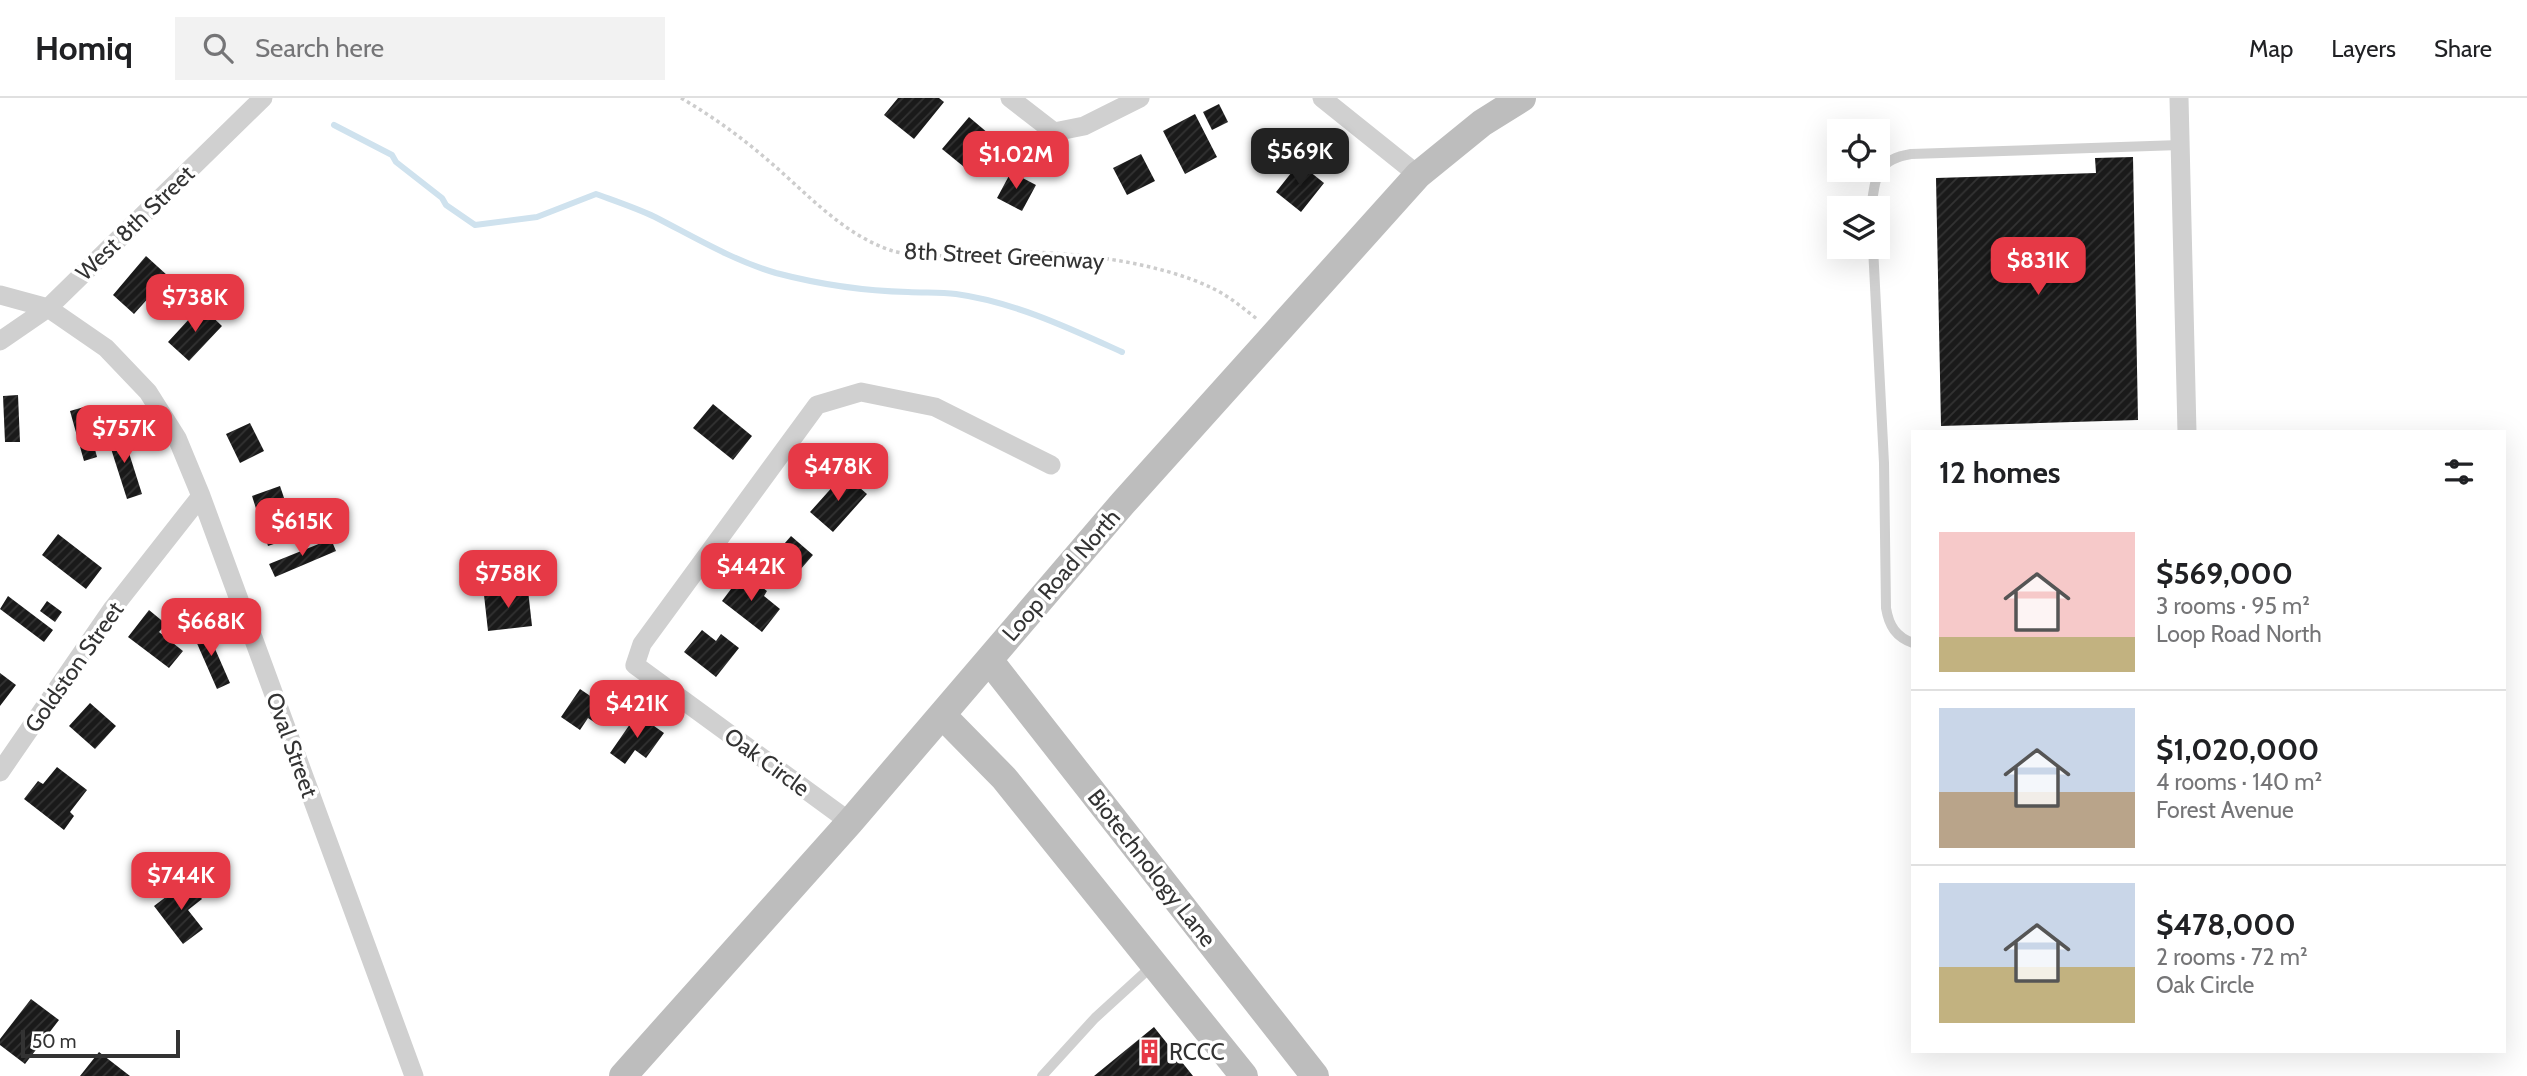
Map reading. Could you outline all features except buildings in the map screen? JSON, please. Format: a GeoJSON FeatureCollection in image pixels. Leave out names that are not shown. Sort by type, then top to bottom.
{"type":"FeatureCollection","features":[{"type":"Feature","properties":{"kind":"main road","name":"Loop Road North"},"geometry":{"type":"LineString","coordinates":[[623,1076],[850,822],[1123,503],[1418,175],[1482,123],[1522,98]]}},
{"type":"Feature","properties":{"kind":"main road","name":"Biotechnology Lane"},"geometry":{"type":"LineString","coordinates":[[989,660],[1315,1076]]}},
{"type":"Feature","properties":{"kind":"main road"},"geometry":{"type":"LineString","coordinates":[[942,715],[1003,778],[1244,1076]]}},
{"type":"Feature","properties":{"kind":"street","name":"West 8th Street"},"geometry":{"type":"LineString","coordinates":[[0,341],[48,308],[263,98]]}},
{"type":"Feature","properties":{"kind":"street"},"geometry":{"type":"LineString","coordinates":[[1010,98],[1054,132],[1084,126],[1140,98]]}},
{"type":"Feature","properties":{"kind":"street"},"geometry":{"type":"LineString","coordinates":[[1322,98],[1418,175]]}},
{"type":"Feature","properties":{"kind":"street"},"geometry":{"type":"LineString","coordinates":[[2179,98],[2187,430]]}},
{"type":"Feature","properties":{"kind":"street","name":"Oval Street"},"geometry":{"type":"LineString","coordinates":[[0,295],[48,308],[106,348],[148,392],[177,438],[201,496],[414,1076]]}},
{"type":"Feature","properties":{"kind":"street","name":"Oak Circle"},"geometry":{"type":"LineString","coordinates":[[850,822],[635,665],[642,644],[817,405],[862,392],[935,407],[1051,465]]}},
{"type":"Feature","properties":{"kind":"street","name":"Goldston Street"},"geometry":{"type":"LineString","coordinates":[[0,772],[113,608],[201,496]]}},
{"type":"Feature","properties":{"kind":"lane"},"geometry":{"type":"LineString","coordinates":[[1874,196],[1880,169],[1884,162],[1895,156],[2180,145]]}},
{"type":"Feature","properties":{"kind":"lane"},"geometry":{"type":"LineString","coordinates":[[1874,259],[1884,464],[1886,608],[1891,627],[1900,637],[1911,642]]}},
{"type":"Feature","properties":{"kind":"lane"},"geometry":{"type":"LineString","coordinates":[[1041,1076],[1095,1018],[1155,963]]}},
{"type":"Feature","properties":{"kind":"path","name":"8th Street Greenway"},"geometry":{"type":"LineString","coordinates":[[681,98],[734,133],[843,225],[881,247],[916,255],[1010,252],[1073,255],[1119,261],[1202,283],[1239,304],[1276,333]]}},
{"type":"Feature","properties":{"kind":"waterway"},"geometry":{"type":"LineString","coordinates":[[334,125],[392,155],[396,162],[442,198],[446,205],[475,225],[537,217],[596,194],[648,214],[730,255],[776,273],[825,284],[892,291],[950,293],[978,298],[1041,317],[1122,352]]}},
{"type":"Feature","properties":{"kind":"place","name":"RCCC"},"geometry":{"type":"Point","coordinates":[1149,1052]}}]}
